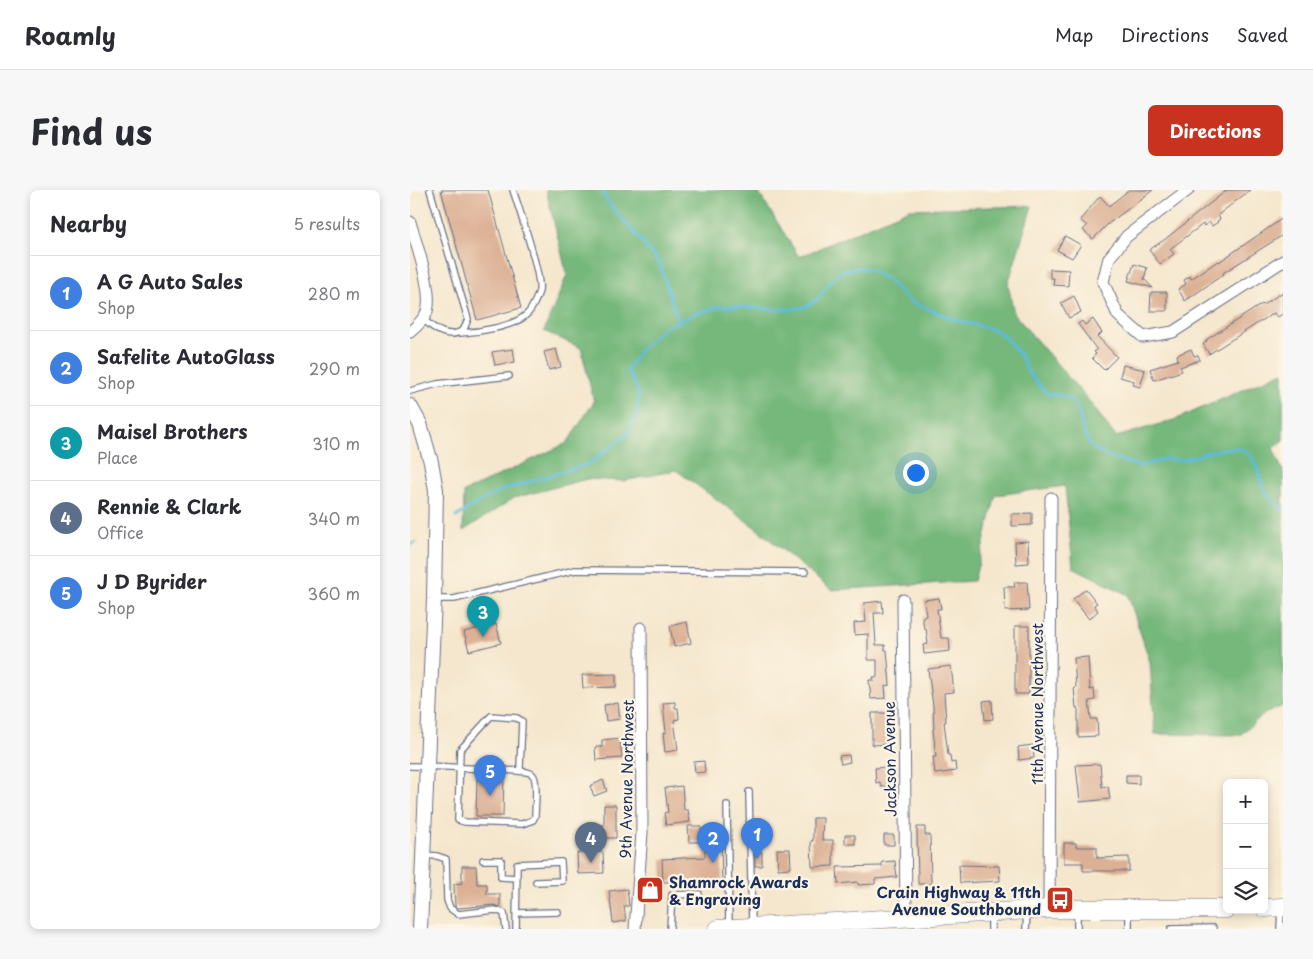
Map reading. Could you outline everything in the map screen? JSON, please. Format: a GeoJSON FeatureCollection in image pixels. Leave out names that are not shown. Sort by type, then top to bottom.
{"type":"FeatureCollection","features":[{"type":"Feature","properties":{"kind":"main road"},"geometry":{"type":"LineString","coordinates":[[724,929],[854,925],[907,919],[991,921],[1027,911],[1050,910],[1220,909]]}},
{"type":"Feature","properties":{"kind":"street"},"geometry":{"type":"LineString","coordinates":[[1188,190],[1127,236],[1110,258],[1103,282],[1118,315],[1143,336],[1173,332],[1283,261]]}},
{"type":"Feature","properties":{"kind":"street"},"geometry":{"type":"LineString","coordinates":[[410,222],[427,286],[429,302],[423,319],[410,332]]}},
{"type":"Feature","properties":{"kind":"street"},"geometry":{"type":"LineString","coordinates":[[410,406],[420,424],[431,462],[436,490],[434,598],[420,929]]}},
{"type":"Feature","properties":{"kind":"street","name":"11th Avenue Northwest"},"geometry":{"type":"LineString","coordinates":[[1050,910],[1051,498]]}},
{"type":"Feature","properties":{"kind":"street","name":"Jackson Avenue"},"geometry":{"type":"LineString","coordinates":[[903,600],[907,919]]}},
{"type":"Feature","properties":{"kind":"street","name":"9th Avenue Northwest"},"geometry":{"type":"LineString","coordinates":[[635,929],[642,833],[641,628]]}},
{"type":"Feature","properties":{"kind":"lane"},"geometry":{"type":"LineString","coordinates":[[430,190],[467,313],[467,324],[460,333]]}},
{"type":"Feature","properties":{"kind":"lane"},"geometry":{"type":"LineString","coordinates":[[423,319],[442,332],[454,335],[516,322],[527,315],[539,290],[535,267],[513,190]]}},
{"type":"Feature","properties":{"kind":"lane"},"geometry":{"type":"LineString","coordinates":[[410,391],[437,384],[510,376]]}},
{"type":"Feature","properties":{"kind":"lane"},"geometry":{"type":"LineString","coordinates":[[434,598],[454,599],[575,570],[805,572]]}},
{"type":"Feature","properties":{"kind":"lane"},"geometry":{"type":"LineString","coordinates":[[410,766],[427,766],[458,768],[518,771],[527,772],[533,775],[536,780],[535,816],[533,820],[522,824],[465,822],[458,820],[458,768],[460,750],[491,716],[517,718],[522,721],[520,768],[518,771]]}},
{"type":"Feature","properties":{"kind":"lane"},"geometry":{"type":"LineString","coordinates":[[749,792],[753,927]]}},
{"type":"Feature","properties":{"kind":"lane"},"geometry":{"type":"LineString","coordinates":[[724,929],[726,806]]}},
{"type":"Feature","properties":{"kind":"lane"},"geometry":{"type":"LineString","coordinates":[[423,855],[446,859],[447,900],[450,908],[458,914],[495,910],[504,913],[506,929]]}},
{"type":"Feature","properties":{"kind":"lane"},"geometry":{"type":"LineString","coordinates":[[483,860],[501,860],[501,877],[517,878]]}},
{"type":"Feature","properties":{"kind":"lane"},"geometry":{"type":"LineString","coordinates":[[516,929],[517,864],[562,862],[562,881],[536,882]]}},
{"type":"Feature","properties":{"kind":"lane"},"geometry":{"type":"LineString","coordinates":[[670,929],[672,895],[699,894]]}},
{"type":"Feature","properties":{"kind":"lane"},"geometry":{"type":"LineString","coordinates":[[1276,907],[1280,929]]}},
{"type":"Feature","properties":{"kind":"lane"},"geometry":{"type":"LineString","coordinates":[[1077,909],[1077,929]]}},
{"type":"Feature","properties":{"kind":"lane"},"geometry":{"type":"LineString","coordinates":[[1129,909],[1130,929]]}},
{"type":"Feature","properties":{"kind":"lane"},"geometry":{"type":"LineString","coordinates":[[1171,929],[1213,928],[1220,909]]}},
{"type":"Feature","properties":{"kind":"lane"},"geometry":{"type":"LineString","coordinates":[[1026,929],[1027,911]]}},
{"type":"Feature","properties":{"kind":"lane"},"geometry":{"type":"LineString","coordinates":[[516,913],[558,912]]}},
{"type":"Feature","properties":{"kind":"green space"},"geometry":{"type":"Polygon","coordinates":[[[546,190],[757,190],[799,257],[910,209],[1032,206],[1008,284],[1014,314],[1088,400],[1116,437],[1177,419],[1283,372],[1283,440],[1273,448],[1283,472],[1283,706],[1264,714],[1240,735],[1155,734],[1150,662],[1128,595],[1073,567],[1065,486],[996,495],[974,581],[831,590],[756,528],[676,470],[624,481],[587,479],[514,498],[463,531],[464,492],[567,443],[594,402],[581,348],[544,331],[567,275],[546,190]]]}},
{"type":"Feature","properties":{"kind":"building"},"geometry":{"type":"Polygon","coordinates":[[[441,190],[488,190],[521,308],[477,320],[441,190]]]}},
{"type":"Feature","properties":{"kind":"building"},"geometry":{"type":"Polygon","coordinates":[[[1129,190],[1153,190],[1108,224],[1093,239],[1083,230],[1087,226],[1080,220],[1100,196],[1109,206],[1129,190]]]}},
{"type":"Feature","properties":{"kind":"building"},"geometry":{"type":"Polygon","coordinates":[[[1227,190],[1250,190],[1218,215],[1220,219],[1218,222],[1212,226],[1209,222],[1204,226],[1203,224],[1170,249],[1174,254],[1160,264],[1149,250],[1227,190]]]}},
{"type":"Feature","properties":{"kind":"building"},"geometry":{"type":"Polygon","coordinates":[[[1283,218],[1283,235],[1223,273],[1185,301],[1178,289],[1186,284],[1184,280],[1190,276],[1191,279],[1219,262],[1283,218]]]}},
{"type":"Feature","properties":{"kind":"building"},"geometry":{"type":"Polygon","coordinates":[[[1065,236],[1081,245],[1072,258],[1057,250],[1065,236]]]}},
{"type":"Feature","properties":{"kind":"building"},"geometry":{"type":"Polygon","coordinates":[[[1134,264],[1147,268],[1144,279],[1153,288],[1128,281],[1134,264]]]}},
{"type":"Feature","properties":{"kind":"building"},"geometry":{"type":"Polygon","coordinates":[[[1050,269],[1069,270],[1068,286],[1053,285],[1054,278],[1050,278],[1050,269]]]}},
{"type":"Feature","properties":{"kind":"building"},"geometry":{"type":"Polygon","coordinates":[[[1151,292],[1167,292],[1167,311],[1150,311],[1151,292]]]}},
{"type":"Feature","properties":{"kind":"building"},"geometry":{"type":"Polygon","coordinates":[[[1283,292],[1283,314],[1277,317],[1274,313],[1209,354],[1203,344],[1206,340],[1283,292]]]}},
{"type":"Feature","properties":{"kind":"building"},"geometry":{"type":"Polygon","coordinates":[[[1074,296],[1081,312],[1069,318],[1061,303],[1074,296]]]}},
{"type":"Feature","properties":{"kind":"building"},"geometry":{"type":"Polygon","coordinates":[[[1093,319],[1102,333],[1097,336],[1117,357],[1104,370],[1092,358],[1097,350],[1078,324],[1082,321],[1085,325],[1093,319]]]}},
{"type":"Feature","properties":{"kind":"building"},"geometry":{"type":"Polygon","coordinates":[[[513,349],[515,362],[495,365],[492,352],[513,349]]]}},
{"type":"Feature","properties":{"kind":"building"},"geometry":{"type":"Polygon","coordinates":[[[556,349],[561,367],[549,370],[544,352],[556,349]]]}},
{"type":"Feature","properties":{"kind":"building"},"geometry":{"type":"Polygon","coordinates":[[[1191,349],[1194,356],[1198,355],[1200,360],[1180,367],[1182,371],[1154,380],[1150,369],[1178,360],[1177,355],[1191,349]]]}},
{"type":"Feature","properties":{"kind":"building"},"geometry":{"type":"Polygon","coordinates":[[[1123,365],[1145,370],[1140,387],[1133,385],[1134,381],[1120,377],[1123,365]]]}},
{"type":"Feature","properties":{"kind":"building"},"geometry":{"type":"Polygon","coordinates":[[[1032,513],[1032,525],[1012,526],[1012,514],[1032,513]]]}},
{"type":"Feature","properties":{"kind":"building"},"geometry":{"type":"Polygon","coordinates":[[[1028,541],[1029,563],[1016,564],[1015,542],[1028,541]]]}},
{"type":"Feature","properties":{"kind":"building"},"geometry":{"type":"Polygon","coordinates":[[[1014,582],[1027,582],[1029,610],[1005,611],[1004,587],[1015,587],[1014,582]]]}},
{"type":"Feature","properties":{"kind":"building"},"geometry":{"type":"Polygon","coordinates":[[[1086,589],[1097,603],[1094,605],[1098,611],[1089,619],[1073,599],[1086,589]]]}},
{"type":"Feature","properties":{"kind":"building"},"geometry":{"type":"Polygon","coordinates":[[[939,598],[941,609],[937,609],[941,638],[949,638],[950,651],[924,654],[923,645],[928,644],[926,628],[924,628],[922,617],[926,616],[924,600],[939,598]]]}},
{"type":"Feature","properties":{"kind":"building"},"geometry":{"type":"Polygon","coordinates":[[[882,601],[883,613],[874,613],[876,645],[885,645],[885,650],[887,650],[890,685],[885,686],[886,698],[871,699],[869,680],[874,680],[873,677],[877,677],[877,660],[868,660],[868,634],[855,635],[854,623],[866,622],[864,603],[882,601]]]}},
{"type":"Feature","properties":{"kind":"building"},"geometry":{"type":"Polygon","coordinates":[[[687,622],[691,643],[674,647],[670,626],[687,622]]]}},
{"type":"Feature","properties":{"kind":"building"},"geometry":{"type":"Polygon","coordinates":[[[496,624],[501,643],[469,651],[464,632],[496,624]]]}},
{"type":"Feature","properties":{"kind":"building"},"geometry":{"type":"Polygon","coordinates":[[[1015,626],[1029,626],[1029,694],[1015,694],[1015,626]]]}},
{"type":"Feature","properties":{"kind":"building"},"geometry":{"type":"Polygon","coordinates":[[[1088,657],[1090,690],[1094,689],[1095,700],[1089,701],[1091,719],[1097,719],[1098,736],[1078,737],[1078,708],[1076,708],[1074,688],[1076,688],[1074,658],[1088,657]]]}},
{"type":"Feature","properties":{"kind":"building"},"geometry":{"type":"Polygon","coordinates":[[[951,666],[954,692],[944,693],[946,722],[944,722],[948,755],[950,755],[951,763],[955,762],[956,771],[935,774],[933,706],[928,669],[951,666]]]}},
{"type":"Feature","properties":{"kind":"building"},"geometry":{"type":"Polygon","coordinates":[[[616,674],[616,687],[583,688],[582,675],[616,674]]]}},
{"type":"Feature","properties":{"kind":"building"},"geometry":{"type":"Polygon","coordinates":[[[992,700],[993,719],[985,720],[983,701],[992,700]]]}},
{"type":"Feature","properties":{"kind":"building"},"geometry":{"type":"Polygon","coordinates":[[[675,702],[675,708],[678,708],[679,719],[674,720],[678,750],[665,752],[663,733],[666,733],[663,703],[675,702]]]}},
{"type":"Feature","properties":{"kind":"building"},"geometry":{"type":"Polygon","coordinates":[[[618,703],[620,719],[606,721],[604,705],[618,703]]]}},
{"type":"Feature","properties":{"kind":"building"},"geometry":{"type":"Polygon","coordinates":[[[872,713],[889,713],[889,744],[872,745],[872,713]]]}},
{"type":"Feature","properties":{"kind":"building"},"geometry":{"type":"Polygon","coordinates":[[[620,738],[622,758],[596,760],[595,747],[602,747],[602,740],[620,738]]]}},
{"type":"Feature","properties":{"kind":"building"},"geometry":{"type":"Polygon","coordinates":[[[1033,745],[1034,758],[1019,760],[1018,747],[1033,745]]]}},
{"type":"Feature","properties":{"kind":"building"},"geometry":{"type":"Polygon","coordinates":[[[849,755],[850,762],[841,764],[839,756],[849,755]]]}},
{"type":"Feature","properties":{"kind":"building"},"geometry":{"type":"Polygon","coordinates":[[[704,761],[705,772],[695,773],[694,762],[704,761]]]}},
{"type":"Feature","properties":{"kind":"building"},"geometry":{"type":"Polygon","coordinates":[[[1100,764],[1102,787],[1108,786],[1110,799],[1080,802],[1076,765],[1100,764]]]}},
{"type":"Feature","properties":{"kind":"building"},"geometry":{"type":"Polygon","coordinates":[[[889,767],[890,786],[881,787],[880,782],[876,783],[875,768],[889,767]]]}},
{"type":"Feature","properties":{"kind":"building"},"geometry":{"type":"Polygon","coordinates":[[[1126,775],[1139,775],[1139,784],[1126,783],[1126,775]]]}},
{"type":"Feature","properties":{"kind":"building"},"geometry":{"type":"Polygon","coordinates":[[[477,776],[504,777],[503,816],[476,816],[477,776]]]}},
{"type":"Feature","properties":{"kind":"building"},"geometry":{"type":"Polygon","coordinates":[[[603,780],[607,791],[594,796],[590,786],[603,780]]]}},
{"type":"Feature","properties":{"kind":"building"},"geometry":{"type":"Polygon","coordinates":[[[682,786],[684,810],[688,810],[690,822],[666,825],[664,813],[668,812],[665,788],[682,786]]]}},
{"type":"Feature","properties":{"kind":"building"},"geometry":{"type":"Polygon","coordinates":[[[604,805],[616,805],[616,838],[596,838],[596,825],[604,825],[604,805]]]}},
{"type":"Feature","properties":{"kind":"building"},"geometry":{"type":"Polygon","coordinates":[[[813,818],[823,818],[822,840],[833,840],[833,866],[812,867],[811,841],[813,841],[813,818]]]}},
{"type":"Feature","properties":{"kind":"building"},"geometry":{"type":"Polygon","coordinates":[[[688,826],[701,826],[701,842],[689,842],[688,826]]]}},
{"type":"Feature","properties":{"kind":"building"},"geometry":{"type":"Polygon","coordinates":[[[917,827],[925,827],[925,835],[930,835],[931,884],[918,884],[917,827]]]}},
{"type":"Feature","properties":{"kind":"building"},"geometry":{"type":"Polygon","coordinates":[[[845,835],[855,835],[855,844],[845,844],[845,835]]]}},
{"type":"Feature","properties":{"kind":"building"},"geometry":{"type":"Polygon","coordinates":[[[884,835],[894,835],[894,845],[884,845],[884,835]]]}},
{"type":"Feature","properties":{"kind":"building"},"geometry":{"type":"Polygon","coordinates":[[[721,840],[722,885],[705,886],[705,881],[663,882],[662,859],[705,857],[705,841],[721,840]]]}},
{"type":"Feature","properties":{"kind":"building"},"geometry":{"type":"Polygon","coordinates":[[[1064,843],[1076,843],[1076,847],[1097,847],[1097,858],[1129,857],[1129,871],[1083,871],[1083,863],[1064,863],[1064,843]]]}},
{"type":"Feature","properties":{"kind":"building"},"geometry":{"type":"Polygon","coordinates":[[[777,849],[790,849],[791,868],[778,869],[777,849]]]}},
{"type":"Feature","properties":{"kind":"building"},"geometry":{"type":"Polygon","coordinates":[[[603,852],[604,873],[578,874],[577,853],[603,852]]]}},
{"type":"Feature","properties":{"kind":"building"},"geometry":{"type":"Polygon","coordinates":[[[755,852],[762,852],[762,866],[755,866],[755,852]]]}},
{"type":"Feature","properties":{"kind":"building"},"geometry":{"type":"Polygon","coordinates":[[[895,861],[897,877],[875,879],[875,884],[858,885],[858,882],[838,884],[837,867],[882,866],[882,862],[895,861]]]}},
{"type":"Feature","properties":{"kind":"building"},"geometry":{"type":"Polygon","coordinates":[[[959,865],[999,866],[1000,881],[960,883],[959,865]]]}},
{"type":"Feature","properties":{"kind":"building"},"geometry":{"type":"Polygon","coordinates":[[[462,866],[476,866],[477,884],[487,884],[487,894],[500,894],[500,907],[494,905],[458,908],[455,906],[454,884],[462,883],[462,866]]]}},
{"type":"Feature","properties":{"kind":"building","name":"Shamrock Awards & Engraving"},"geometry":{"type":"Polygon","coordinates":[[[646,881],[657,881],[657,898],[645,899],[646,881]]]}},
{"type":"Feature","properties":{"kind":"building"},"geometry":{"type":"Polygon","coordinates":[[[627,889],[629,906],[624,906],[626,921],[613,923],[609,891],[627,889]]]}},
{"type":"Feature","properties":{"kind":"waterway"},"geometry":{"type":"LineString","coordinates":[[601,190],[608,202],[659,262],[679,323]]}},
{"type":"Feature","properties":{"kind":"waterway"},"geometry":{"type":"LineString","coordinates":[[456,517],[479,502],[503,490],[591,463],[615,443],[623,439],[630,430],[637,412],[639,397],[636,386],[627,371],[640,350],[664,328],[697,313],[718,307],[734,306],[777,310],[797,309],[807,306],[819,298],[832,279],[842,271],[857,268],[869,269],[885,278],[911,302],[958,321],[999,332],[1021,356],[1028,372],[1047,394],[1060,395],[1075,404],[1089,443],[1098,452],[1140,466],[1166,459],[1182,460],[1226,449],[1242,450],[1248,453],[1254,461],[1267,494],[1283,511]]}},
{"type":"Feature","properties":{"kind":"waterway"},"geometry":{"type":"LineString","coordinates":[[410,545],[416,542]]}},
{"type":"Feature","properties":{"kind":"place","name":"Maisel Brothers"},"geometry":{"type":"Point","coordinates":[483,637]}},
{"type":"Feature","properties":{"kind":"place","name":"J D Byrider"},"geometry":{"type":"Point","coordinates":[490,796]}},
{"type":"Feature","properties":{"kind":"place","name":"A G Auto Sales"},"geometry":{"type":"Point","coordinates":[757,859]}},
{"type":"Feature","properties":{"kind":"place","name":"Rennie & Clark"},"geometry":{"type":"Point","coordinates":[591,863]}},
{"type":"Feature","properties":{"kind":"place","name":"Safelite AutoGlass"},"geometry":{"type":"Point","coordinates":[713,863]}},
{"type":"Feature","properties":{"kind":"place","name":"Shamrock Awards & Engraving"},"geometry":{"type":"Point","coordinates":[650,890]}},
{"type":"Feature","properties":{"kind":"place","name":"Crain Highway & 11th Avenue Southbound"},"geometry":{"type":"Point","coordinates":[1060,900]}}]}
